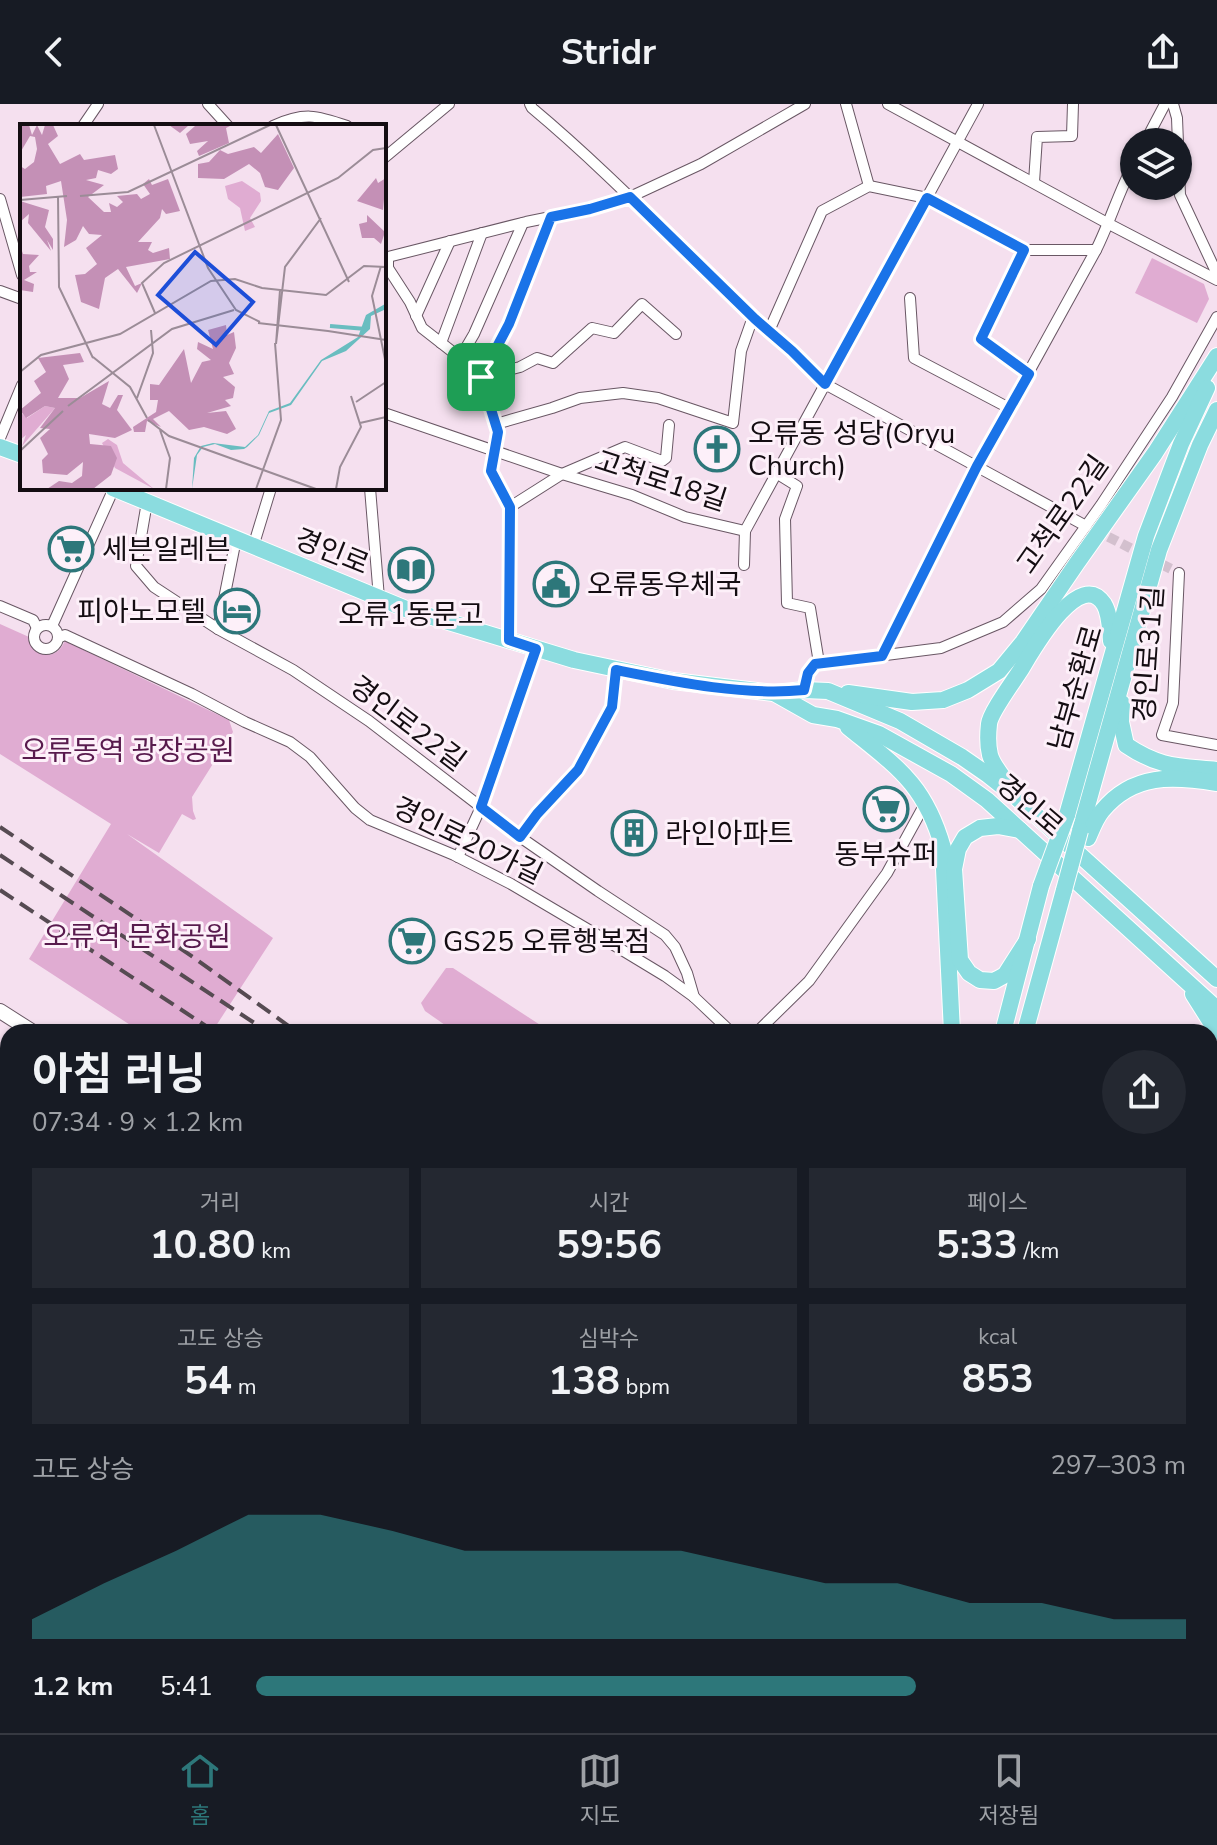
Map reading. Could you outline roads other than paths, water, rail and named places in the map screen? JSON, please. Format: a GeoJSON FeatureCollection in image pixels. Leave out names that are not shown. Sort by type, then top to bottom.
{"type":"FeatureCollection","features":[{"type":"Feature","properties":{"kind":"main road"},"geometry":{"type":"LineString","coordinates":[[828,691],[912,702],[943,700],[968,690],[999,671],[1023,642],[1155,453],[1217,356]]}},
{"type":"Feature","properties":{"kind":"main road","name":"남부순환로"},"geometry":{"type":"LineString","coordinates":[[1005,1024],[1041,886],[1067,815],[1146,536],[1181,444],[1217,364]]}},
{"type":"Feature","properties":{"kind":"main road","name":"남부순환로"},"geometry":{"type":"LineString","coordinates":[[1027,1024],[1064,890],[1084,835],[1159,550],[1217,410]]}},
{"type":"Feature","properties":{"kind":"main road"},"geometry":{"type":"LineString","coordinates":[[0,447],[20,454]]}},
{"type":"Feature","properties":{"kind":"main road","name":"경인로"},"geometry":{"type":"LineString","coordinates":[[118,490],[406,609],[536,649],[673,681],[774,693],[828,691],[900,721],[962,757],[1017,798],[1217,979]]}},
{"type":"Feature","properties":{"kind":"main road"},"geometry":{"type":"LineString","coordinates":[[1017,798],[991,757],[989,721],[1034,648],[1072,600],[1081,595],[1094,595],[1103,603],[1108,615],[1112,651]]}},
{"type":"Feature","properties":{"kind":"main road"},"geometry":{"type":"LineString","coordinates":[[1129,655],[1121,722],[1126,745],[1164,765],[1217,770]]}},
{"type":"Feature","properties":{"kind":"main road","name":"경인로"},"geometry":{"type":"LineString","coordinates":[[774,693],[813,715],[837,719],[879,734],[951,774],[987,800],[1217,1009]]}},
{"type":"Feature","properties":{"kind":"main road"},"geometry":{"type":"LineString","coordinates":[[837,719],[912,782],[936,824],[943,848],[952,1024]]}},
{"type":"Feature","properties":{"kind":"main road"},"geometry":{"type":"LineString","coordinates":[[1084,835],[1116,797],[1137,783],[1176,779],[1217,783]]}},
{"type":"Feature","properties":{"kind":"main road"},"geometry":{"type":"LineString","coordinates":[[1020,830],[998,826],[980,828],[965,837],[958,849],[954,869],[960,960],[969,973],[980,980],[994,981],[1005,975],[1028,939]]}},
{"type":"Feature","properties":{"kind":"main road"},"geometry":{"type":"LineString","coordinates":[[1182,976],[1212,1024]]}},
{"type":"Feature","properties":{"kind":"main road"},"geometry":{"type":"LineString","coordinates":[[0,1011],[20,1024]]}},
{"type":"Feature","properties":{"kind":"street"},"geometry":{"type":"LineString","coordinates":[[84,124],[98,104]]}},
{"type":"Feature","properties":{"kind":"street"},"geometry":{"type":"LineString","coordinates":[[208,104],[226,124]]}},
{"type":"Feature","properties":{"kind":"street"},"geometry":{"type":"LineString","coordinates":[[386,156],[449,104]]}},
{"type":"Feature","properties":{"kind":"street"},"geometry":{"type":"LineString","coordinates":[[530,104],[825,384],[1086,526]]}},
{"type":"Feature","properties":{"kind":"street"},"geometry":{"type":"LineString","coordinates":[[509,640],[510,507],[491,471],[498,432],[481,377],[422,328],[388,268],[386,257],[630,197],[701,164],[805,104]]}},
{"type":"Feature","properties":{"kind":"street"},"geometry":{"type":"LineString","coordinates":[[846,104],[869,186]]}},
{"type":"Feature","properties":{"kind":"street"},"geometry":{"type":"LineString","coordinates":[[888,104],[1217,280]]}},
{"type":"Feature","properties":{"kind":"street","name":"고척로18길"},"geometry":{"type":"LineString","coordinates":[[744,565],[745,531],[978,104]]}},
{"type":"Feature","properties":{"kind":"street"},"geometry":{"type":"LineString","coordinates":[[1034,182],[1037,137],[1072,136],[1073,104]]}},
{"type":"Feature","properties":{"kind":"street"},"geometry":{"type":"LineString","coordinates":[[1152,128],[1165,104]]}},
{"type":"Feature","properties":{"kind":"street"},"geometry":{"type":"LineString","coordinates":[[1173,104],[1177,118],[1180,195],[1217,274]]}},
{"type":"Feature","properties":{"kind":"street"},"geometry":{"type":"LineString","coordinates":[[277,124],[290,118],[318,116],[341,124]]}},
{"type":"Feature","properties":{"kind":"street"},"geometry":{"type":"LineString","coordinates":[[769,331],[822,211],[869,186],[927,198],[1024,250],[1096,250]]}},
{"type":"Feature","properties":{"kind":"street"},"geometry":{"type":"LineString","coordinates":[[882,656],[977,466],[1096,250],[1120,193]]}},
{"type":"Feature","properties":{"kind":"street"},"geometry":{"type":"LineString","coordinates":[[0,199],[20,264]]}},
{"type":"Feature","properties":{"kind":"street"},"geometry":{"type":"LineString","coordinates":[[481,377],[509,324],[551,217]]}},
{"type":"Feature","properties":{"kind":"street"},"geometry":{"type":"LineString","coordinates":[[460,358],[474,334],[523,223]]}},
{"type":"Feature","properties":{"kind":"street"},"geometry":{"type":"LineString","coordinates":[[441,343],[482,233]]}},
{"type":"Feature","properties":{"kind":"street"},"geometry":{"type":"LineString","coordinates":[[416,316],[450,241]]}},
{"type":"Feature","properties":{"kind":"street"},"geometry":{"type":"LineString","coordinates":[[1024,250],[981,339],[1029,374]]}},
{"type":"Feature","properties":{"kind":"street"},"geometry":{"type":"LineString","coordinates":[[0,291],[20,298]]}},
{"type":"Feature","properties":{"kind":"street"},"geometry":{"type":"LineString","coordinates":[[910,298],[914,358],[1009,408]]}},
{"type":"Feature","properties":{"kind":"street"},"geometry":{"type":"LineString","coordinates":[[481,377],[520,367],[537,358],[553,363],[592,328],[614,333],[642,304],[676,334]]}},
{"type":"Feature","properties":{"kind":"street"},"geometry":{"type":"LineString","coordinates":[[496,424],[580,398],[623,393],[658,398],[733,423],[741,351],[753,317]]}},
{"type":"Feature","properties":{"kind":"street","name":"고척로22길"},"geometry":{"type":"LineString","coordinates":[[819,663],[941,648],[1003,622],[1041,589],[1172,397],[1217,317]]}},
{"type":"Feature","properties":{"kind":"street"},"geometry":{"type":"LineString","coordinates":[[0,438],[20,390]]}},
{"type":"Feature","properties":{"kind":"street"},"geometry":{"type":"LineString","coordinates":[[386,414],[562,474]]}},
{"type":"Feature","properties":{"kind":"street","name":"고척로18길"},"geometry":{"type":"LineString","coordinates":[[510,507],[562,474],[625,447],[662,461],[666,458],[669,425]]}},
{"type":"Feature","properties":{"kind":"street"},"geometry":{"type":"LineString","coordinates":[[776,473],[797,486],[785,519],[787,603],[810,608],[819,663],[808,673],[804,690]]}},
{"type":"Feature","properties":{"kind":"street","name":"고척로18길"},"geometry":{"type":"LineString","coordinates":[[562,474],[632,495],[685,517],[745,531]]}},
{"type":"Feature","properties":{"kind":"street"},"geometry":{"type":"LineString","coordinates":[[52,626],[112,490]]}},
{"type":"Feature","properties":{"kind":"street"},"geometry":{"type":"LineString","coordinates":[[253,547],[270,490]]}},
{"type":"Feature","properties":{"kind":"street"},"geometry":{"type":"LineString","coordinates":[[370,490],[379,598]]}},
{"type":"Feature","properties":{"kind":"street","name":"경인로22길"},"geometry":{"type":"LineString","coordinates":[[147,502],[136,566],[154,587],[218,629],[293,670],[369,721],[520,837],[665,935],[675,947],[694,997]]}},
{"type":"Feature","properties":{"kind":"street"},"geometry":{"type":"LineString","coordinates":[[218,629],[236,539]]}},
{"type":"Feature","properties":{"kind":"street","name":"경인로31길"},"geometry":{"type":"LineString","coordinates":[[1179,573],[1173,703],[1162,735],[1217,745]]}},
{"type":"Feature","properties":{"kind":"street"},"geometry":{"type":"LineString","coordinates":[[0,606],[33,620],[37,628]]}},
{"type":"Feature","properties":{"kind":"street"},"geometry":{"type":"LineString","coordinates":[[52,626],[57,631],[55,644],[50,648],[38,646],[34,640],[37,628],[52,626]]}},
{"type":"Feature","properties":{"kind":"street","name":"경인로20가길"},"geometry":{"type":"LineString","coordinates":[[58,638],[65,635],[290,742],[310,757],[355,808],[370,820],[458,857],[553,908],[665,976],[694,997],[723,1024]]}},
{"type":"Feature","properties":{"kind":"street"},"geometry":{"type":"LineString","coordinates":[[458,857],[481,807],[536,649]]}},
{"type":"Feature","properties":{"kind":"street"},"geometry":{"type":"LineString","coordinates":[[520,837],[578,770],[612,707],[616,670]]}},
{"type":"Feature","properties":{"kind":"street"},"geometry":{"type":"LineString","coordinates":[[765,1024],[818,969],[887,873],[926,802]]}},
{"type":"Feature","properties":{"kind":"tunnel"},"geometry":{"type":"LineString","coordinates":[[1095,530],[1179,573]]}},
{"type":"Feature","properties":{"kind":"railway"},"geometry":{"type":"LineString","coordinates":[[0,827],[193,957],[286,1024]]}},
{"type":"Feature","properties":{"kind":"railway"},"geometry":{"type":"LineString","coordinates":[[0,855],[256,1024]]}},
{"type":"Feature","properties":{"kind":"railway"},"geometry":{"type":"LineString","coordinates":[[0,890],[203,1024]]}},
{"type":"Feature","properties":{"kind":"place","name":"오류동 성당(Oryu Church)"},"geometry":{"type":"Point","coordinates":[717,449]}},
{"type":"Feature","properties":{"kind":"place","name":"세븐일레븐"},"geometry":{"type":"Point","coordinates":[71,549]}},
{"type":"Feature","properties":{"kind":"place","name":"오류1동문고"},"geometry":{"type":"Point","coordinates":[411,570]}},
{"type":"Feature","properties":{"kind":"place","name":"오류동우체국"},"geometry":{"type":"Point","coordinates":[556,584]}},
{"type":"Feature","properties":{"kind":"place","name":"피아노모텔"},"geometry":{"type":"Point","coordinates":[237,611]}},
{"type":"Feature","properties":{"kind":"place","name":"동부슈퍼"},"geometry":{"type":"Point","coordinates":[886,809]}},
{"type":"Feature","properties":{"kind":"place","name":"라인아파트"},"geometry":{"type":"Point","coordinates":[634,833]}},
{"type":"Feature","properties":{"kind":"place","name":"GS25 오류행복점"},"geometry":{"type":"Point","coordinates":[412,941]}},
{"type":"Feature","properties":{"kind":"park label","name":"오류동역 광장공원"},"geometry":{"type":"Point","coordinates":[128,750]}},
{"type":"Feature","properties":{"kind":"park label","name":"오류역 문화공원"},"geometry":{"type":"Point","coordinates":[137,936]}}]}
